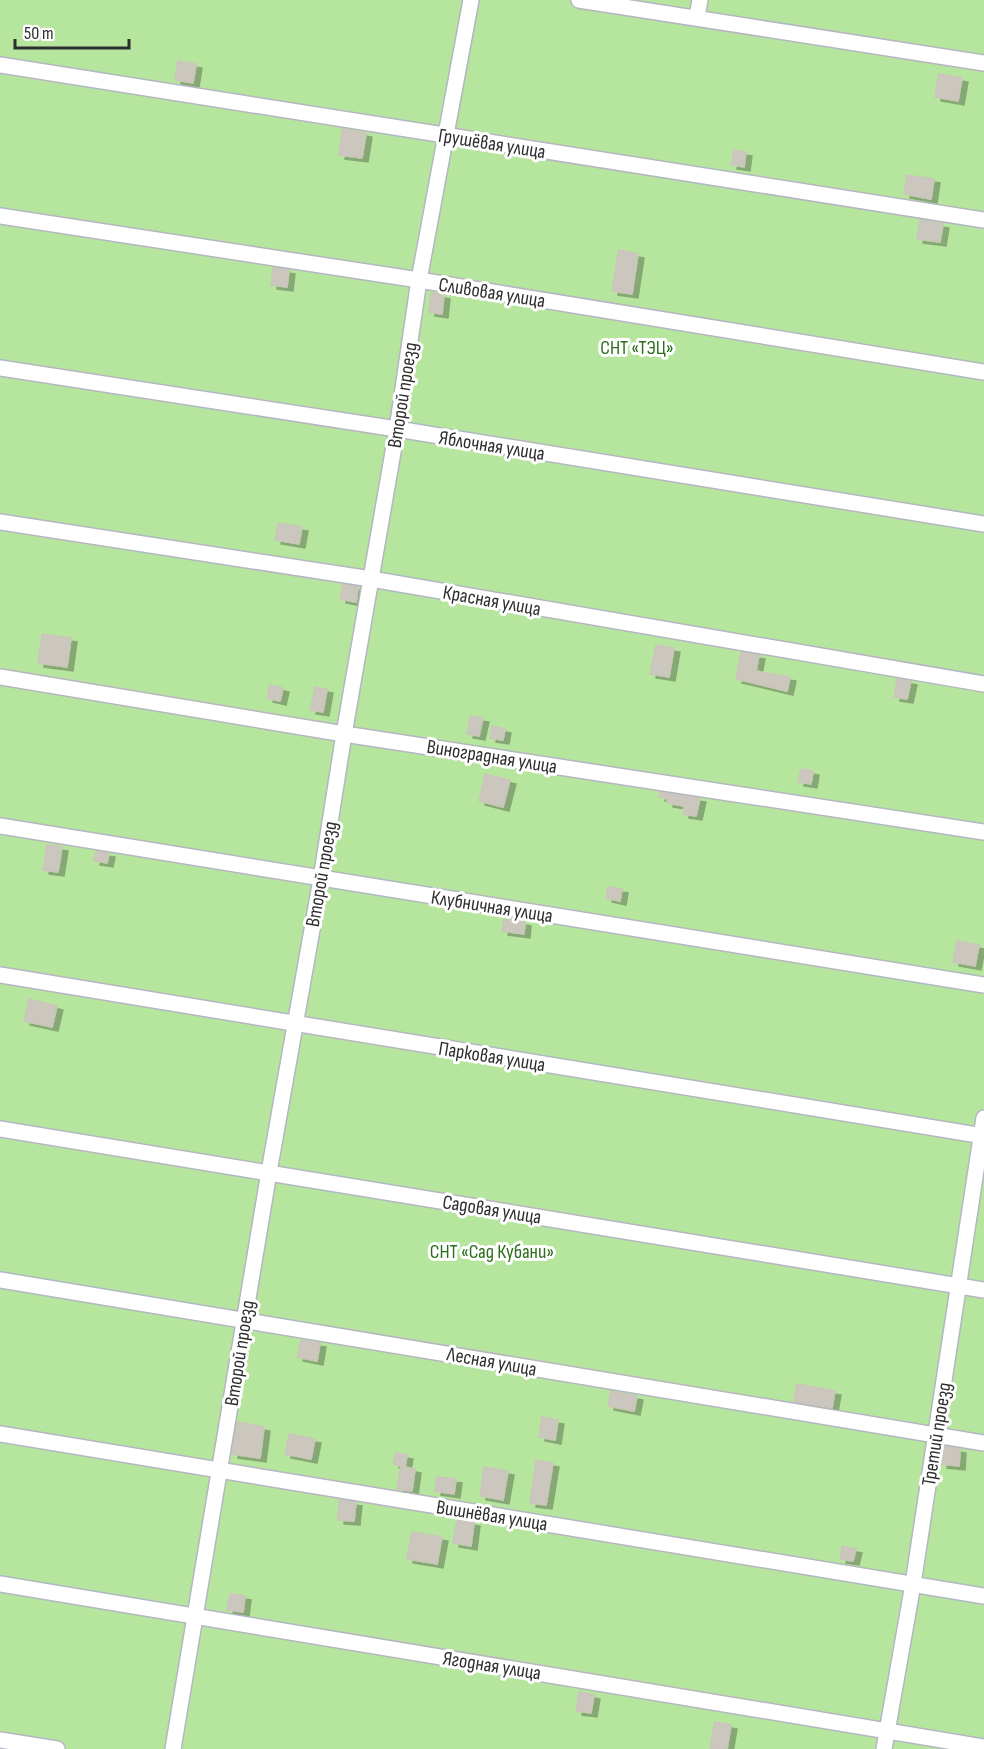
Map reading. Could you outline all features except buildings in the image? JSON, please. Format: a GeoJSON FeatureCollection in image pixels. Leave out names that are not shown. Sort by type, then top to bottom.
{"type":"FeatureCollection","features":[{"type":"Feature","properties":{"kind":"street","name":"Второй проезд"},"geometry":{"type":"LineString","coordinates":[[173,1749],[294,1024],[321,879],[397,429],[419,280],[471,0]]}},
{"type":"Feature","properties":{"kind":"street"},"geometry":{"type":"LineString","coordinates":[[579,0],[984,63]]}},
{"type":"Feature","properties":{"kind":"street"},"geometry":{"type":"LineString","coordinates":[[697,17],[700,0]]}},
{"type":"Feature","properties":{"kind":"street","name":"Грушёвая улица"},"geometry":{"type":"LineString","coordinates":[[0,65],[984,220]]}},
{"type":"Feature","properties":{"kind":"street","name":"Сливовая улица"},"geometry":{"type":"LineString","coordinates":[[0,216],[419,280],[984,372]]}},
{"type":"Feature","properties":{"kind":"street","name":"Яблочная улица"},"geometry":{"type":"LineString","coordinates":[[0,368],[397,429],[984,524]]}},
{"type":"Feature","properties":{"kind":"street","name":"Красная улица"},"geometry":{"type":"LineString","coordinates":[[0,522],[371,579],[984,684]]}},
{"type":"Feature","properties":{"kind":"street","name":"Виноградная улица"},"geometry":{"type":"LineString","coordinates":[[0,677],[344,734],[984,832]]}},
{"type":"Feature","properties":{"kind":"street","name":"Клубничная улица"},"geometry":{"type":"LineString","coordinates":[[0,826],[984,985]]}},
{"type":"Feature","properties":{"kind":"street","name":"Парковая улица"},"geometry":{"type":"LineString","coordinates":[[0,975],[983,1136]]}},
{"type":"Feature","properties":{"kind":"street","name":"Третий проезд"},"geometry":{"type":"LineString","coordinates":[[884,1749],[913,1584],[984,1118]]}},
{"type":"Feature","properties":{"kind":"street","name":"Садовая улица"},"geometry":{"type":"LineString","coordinates":[[0,1129],[984,1290]]}},
{"type":"Feature","properties":{"kind":"street","name":"Лесная улица"},"geometry":{"type":"LineString","coordinates":[[0,1280],[984,1443]]}},
{"type":"Feature","properties":{"kind":"street","name":"Вишнёвая улица"},"geometry":{"type":"LineString","coordinates":[[0,1434],[984,1596]]}},
{"type":"Feature","properties":{"kind":"street","name":"Ягодная улица"},"geometry":{"type":"LineString","coordinates":[[0,1584],[984,1747]]}},
{"type":"Feature","properties":{"kind":"street"},"geometry":{"type":"LineString","coordinates":[[0,1740],[57,1749]]}},
{"type":"Feature","properties":{"kind":"green space","name":"СНТ «Сад Кубани»"},"geometry":{"type":"Polygon","coordinates":[[[0,0],[984,0],[984,1749],[0,1749],[0,0]]]}},
{"type":"Feature","properties":{"kind":"park label","name":"СНТ «ТЭЦ»"},"geometry":{"type":"Point","coordinates":[637,347]}}]}
